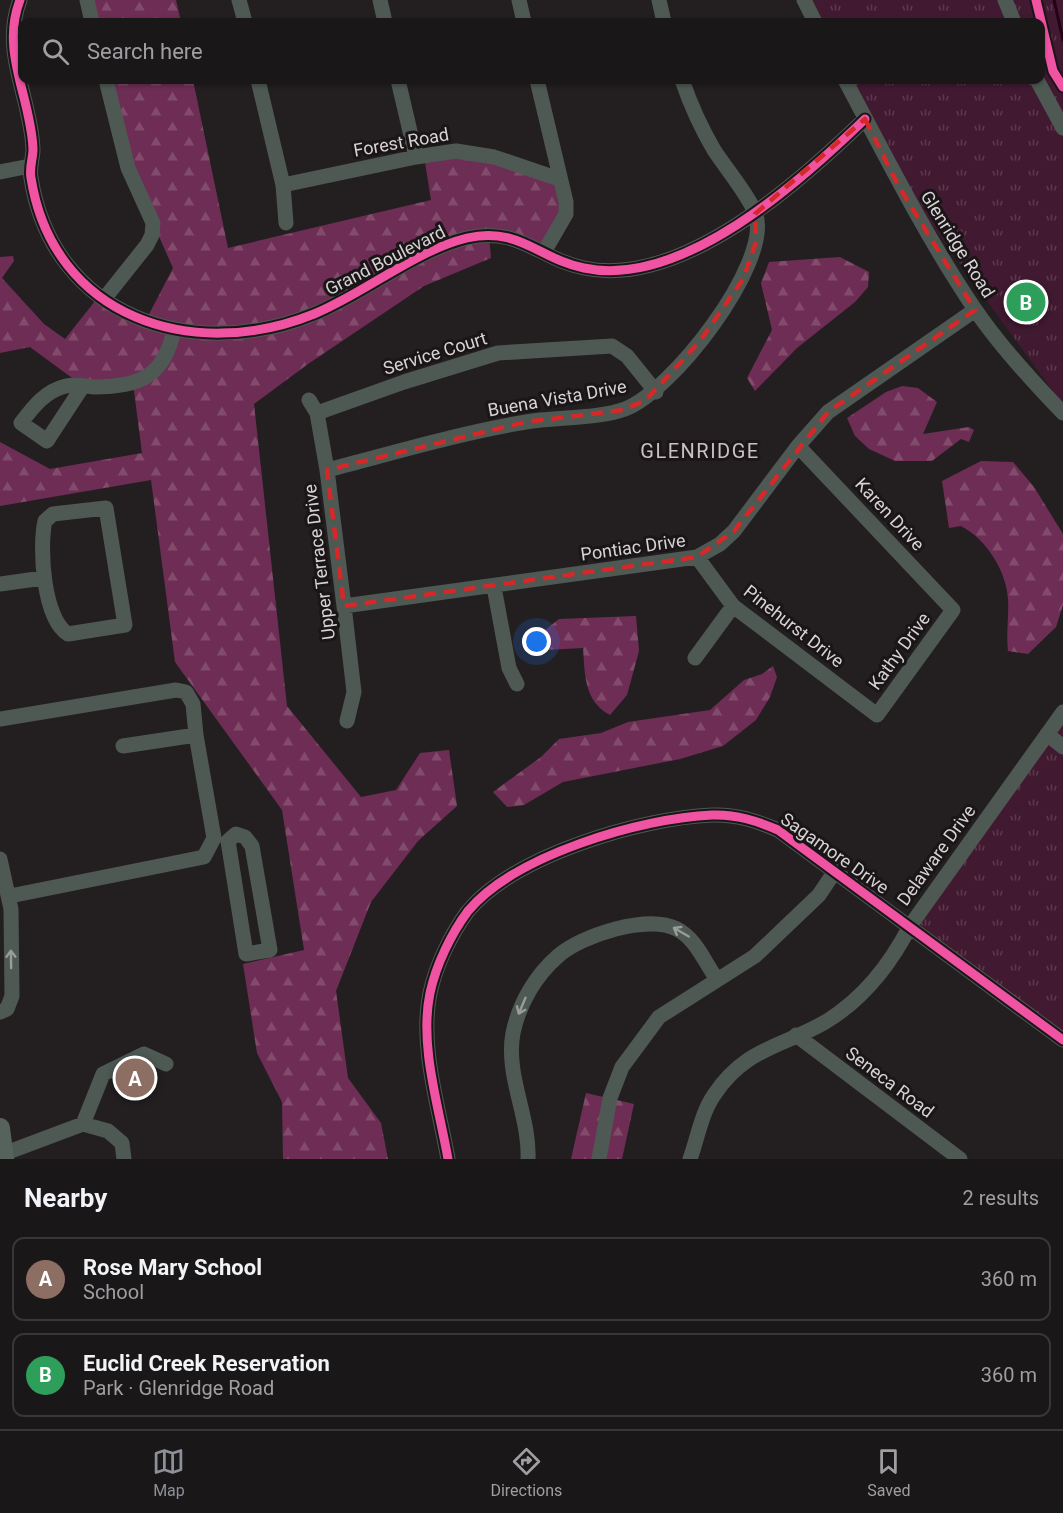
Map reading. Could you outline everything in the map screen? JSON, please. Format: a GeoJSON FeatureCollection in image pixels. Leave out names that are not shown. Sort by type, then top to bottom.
{"type":"FeatureCollection","features":[{"type":"Feature","properties":{"kind":"main road"},"geometry":{"type":"LineString","coordinates":[[0,1130],[4,1156]]}},
{"type":"Feature","properties":{"kind":"street","name":"Grand Boulevard"},"geometry":{"type":"LineString","coordinates":[[18,83],[10,51],[10,31],[20,0]]}},
{"type":"Feature","properties":{"kind":"street"},"geometry":{"type":"LineString","coordinates":[[87,0],[91,18]]}},
{"type":"Feature","properties":{"kind":"street"},"geometry":{"type":"LineString","coordinates":[[239,0],[244,18]]}},
{"type":"Feature","properties":{"kind":"street"},"geometry":{"type":"LineString","coordinates":[[380,0],[384,18]]}},
{"type":"Feature","properties":{"kind":"street"},"geometry":{"type":"LineString","coordinates":[[519,0],[523,18]]}},
{"type":"Feature","properties":{"kind":"street"},"geometry":{"type":"LineString","coordinates":[[659,0],[663,18]]}},
{"type":"Feature","properties":{"kind":"street"},"geometry":{"type":"LineString","coordinates":[[804,0],[813,18]]}},
{"type":"Feature","properties":{"kind":"street"},"geometry":{"type":"LineString","coordinates":[[1005,0],[1012,18]]}},
{"type":"Feature","properties":{"kind":"street","name":"Grand Boulevard"},"geometry":{"type":"LineString","coordinates":[[18,84],[33,144],[30,166],[39,209],[54,244],[82,281],[104,299],[145,322],[174,330],[231,333],[265,329],[292,322],[354,295],[441,247],[471,237],[510,237],[581,268],[623,270],[648,266],[672,257],[755,214],[809,172],[866,119]]}},
{"type":"Feature","properties":{"kind":"street"},"geometry":{"type":"LineString","coordinates":[[104,299],[147,245],[152,235],[153,223],[128,168],[107,84]]}},
{"type":"Feature","properties":{"kind":"street"},"geometry":{"type":"LineString","coordinates":[[259,84],[283,185],[286,223]]}},
{"type":"Feature","properties":{"kind":"street"},"geometry":{"type":"LineString","coordinates":[[399,84],[416,157]]}},
{"type":"Feature","properties":{"kind":"street"},"geometry":{"type":"LineString","coordinates":[[538,84],[566,214],[544,252]]}},
{"type":"Feature","properties":{"kind":"street"},"geometry":{"type":"LineString","coordinates":[[684,84],[712,147],[755,214]]}},
{"type":"Feature","properties":{"kind":"street","name":"Glenridge Road"},"geometry":{"type":"LineString","coordinates":[[847,84],[898,185],[975,310],[1036,386],[1063,413]]}},
{"type":"Feature","properties":{"kind":"street"},"geometry":{"type":"LineString","coordinates":[[1039,84],[1063,128]]}},
{"type":"Feature","properties":{"kind":"street","name":"Forest Road"},"geometry":{"type":"LineString","coordinates":[[283,185],[416,157],[456,151],[485,155],[559,179]]}},
{"type":"Feature","properties":{"kind":"street"},"geometry":{"type":"LineString","coordinates":[[0,172],[30,166]]}},
{"type":"Feature","properties":{"kind":"street","name":"Buena Vista Drive"},"geometry":{"type":"LineString","coordinates":[[327,470],[413,447],[526,422],[623,410],[646,400],[656,392],[700,341],[743,279],[756,242],[755,214]]}},
{"type":"Feature","properties":{"kind":"street","name":"Pontiac Drive"},"geometry":{"type":"LineString","coordinates":[[344,606],[494,587],[696,557],[720,544],[735,531],[798,446],[828,412],[975,310]]}},
{"type":"Feature","properties":{"kind":"street"},"geometry":{"type":"LineString","coordinates":[[83,386],[123,386],[146,377],[163,363],[170,350],[174,330]]}},
{"type":"Feature","properties":{"kind":"street","name":"Service Court"},"geometry":{"type":"LineString","coordinates":[[313,406],[498,353],[612,346],[627,356],[656,392]]}},
{"type":"Feature","properties":{"kind":"street","name":"Upper Terrace Drive"},"geometry":{"type":"LineString","coordinates":[[313,406],[327,470],[354,692],[347,721]]}},
{"type":"Feature","properties":{"kind":"street","name":"Karen Drive"},"geometry":{"type":"LineString","coordinates":[[798,446],[953,610]]}},
{"type":"Feature","properties":{"kind":"street"},"geometry":{"type":"LineString","coordinates":[[106,507],[125,625],[68,634],[63,631],[54,613],[42,578],[45,521],[53,514],[106,507]]}},
{"type":"Feature","properties":{"kind":"street","name":"Pinehurst Drive"},"geometry":{"type":"LineString","coordinates":[[696,557],[733,606],[876,715]]}},
{"type":"Feature","properties":{"kind":"street"},"geometry":{"type":"LineString","coordinates":[[0,584],[42,578]]}},
{"type":"Feature","properties":{"kind":"street"},"geometry":{"type":"LineString","coordinates":[[494,587],[509,668],[517,684]]}},
{"type":"Feature","properties":{"kind":"street"},"geometry":{"type":"LineString","coordinates":[[695,658],[733,606]]}},
{"type":"Feature","properties":{"kind":"street","name":"Kathy Drive"},"geometry":{"type":"LineString","coordinates":[[876,715],[953,610]]}},
{"type":"Feature","properties":{"kind":"street"},"geometry":{"type":"LineString","coordinates":[[0,719],[176,690],[186,692],[193,704],[196,735],[221,839],[246,954],[270,950],[252,846],[245,837],[236,834],[221,839],[204,857],[10,896]]}},
{"type":"Feature","properties":{"kind":"street","name":"Delaware Drive"},"geometry":{"type":"LineString","coordinates":[[693,1157],[704,1114],[714,1094],[734,1072],[755,1053],[827,1020],[874,983],[894,956],[910,926],[1063,712]]}},
{"type":"Feature","properties":{"kind":"street"},"geometry":{"type":"LineString","coordinates":[[1047,734],[1063,747]]}},
{"type":"Feature","properties":{"kind":"street"},"geometry":{"type":"LineString","coordinates":[[123,746],[196,735]]}},
{"type":"Feature","properties":{"kind":"street","name":"Sagamore Drive"},"geometry":{"type":"LineString","coordinates":[[448,1159],[428,1044],[430,993],[442,956],[469,911],[510,876],[581,842],[663,821],[714,815],[751,819],[778,830],[1063,1040]]}},
{"type":"Feature","properties":{"kind":"street"},"geometry":{"type":"LineString","coordinates":[[0,859],[10,896],[12,996],[6,1009],[0,1011]]}},
{"type":"Feature","properties":{"kind":"street"},"geometry":{"type":"LineString","coordinates":[[599,1159],[610,1098],[622,1067],[659,1017],[716,978],[755,956],[819,895],[835,871]]}},
{"type":"Feature","properties":{"kind":"street"},"geometry":{"type":"LineString","coordinates":[[528,1159],[510,1050],[513,1031],[527,993],[560,954],[619,928],[655,922],[676,928],[691,938],[716,978]]}},
{"type":"Feature","properties":{"kind":"street","name":"Seneca Road"},"geometry":{"type":"LineString","coordinates":[[796,1035],[960,1159]]}},
{"type":"Feature","properties":{"kind":"street"},"geometry":{"type":"LineString","coordinates":[[83,1124],[104,1074],[144,1054],[166,1064]]}},
{"type":"Feature","properties":{"kind":"street"},"geometry":{"type":"LineString","coordinates":[[4,1156],[83,1124],[108,1131],[122,1143],[124,1159]]}},
{"type":"Feature","properties":{"kind":"highlighted area"},"geometry":{"type":"Polygon","coordinates":[[[865,119],[898,185],[975,310],[828,412],[734,531],[697,557],[344,606],[327,470],[526,422],[623,410],[646,400],[700,341],[743,279],[756,242],[755,214],[865,119]]]}},
{"type":"Feature","properties":{"kind":"green space"},"geometry":{"type":"Polygon","coordinates":[[[87,0],[176,0],[180,18],[91,18],[87,0]]]}},
{"type":"Feature","properties":{"kind":"green space"},"geometry":{"type":"Polygon","coordinates":[[[812,0],[1063,0],[1063,405],[913,199],[854,84],[1045,84],[1045,18],[821,18],[812,0]]]}},
{"type":"Feature","properties":{"kind":"green space"},"geometry":{"type":"Polygon","coordinates":[[[107,84],[194,84],[228,248],[431,200],[424,156],[456,151],[559,179],[566,202],[544,252],[489,236],[491,258],[424,286],[308,364],[254,404],[287,706],[361,797],[396,790],[420,753],[449,750],[457,806],[418,841],[371,902],[336,991],[348,1078],[381,1123],[388,1159],[283,1159],[282,1102],[257,1053],[243,964],[304,950],[282,810],[175,662],[151,480],[0,506],[0,442],[50,469],[142,453],[133,383],[83,386],[30,347],[0,353],[0,257],[13,256],[14,261],[2,278],[44,324],[65,339],[99,296],[145,322],[173,268],[153,223],[107,84]]]}},
{"type":"Feature","properties":{"kind":"green space"},"geometry":{"type":"Polygon","coordinates":[[[840,257],[869,272],[868,287],[855,302],[797,348],[755,391],[747,378],[772,330],[761,283],[769,262],[840,257]]]}},
{"type":"Feature","properties":{"kind":"green space"},"geometry":{"type":"Polygon","coordinates":[[[902,386],[918,388],[937,402],[923,434],[969,427],[974,430],[969,442],[961,439],[932,461],[895,461],[869,449],[855,436],[847,418],[886,392],[902,386]]]}},
{"type":"Feature","properties":{"kind":"green space"},"geometry":{"type":"Polygon","coordinates":[[[981,461],[1013,462],[1034,487],[1063,534],[1063,605],[1056,627],[1028,654],[1008,651],[1008,599],[1003,577],[993,556],[979,539],[961,526],[949,528],[942,481],[981,461]]]}},
{"type":"Feature","properties":{"kind":"green space"},"geometry":{"type":"Polygon","coordinates":[[[636,616],[639,651],[627,695],[610,715],[601,709],[591,695],[586,677],[583,648],[545,650],[535,638],[559,619],[636,616]]]}},
{"type":"Feature","properties":{"kind":"green space"},"geometry":{"type":"Polygon","coordinates":[[[773,666],[777,677],[770,697],[756,720],[723,746],[680,759],[563,782],[524,805],[507,807],[493,792],[541,757],[559,739],[601,733],[628,722],[710,710],[744,680],[762,674],[773,666]]]}},
{"type":"Feature","properties":{"kind":"green space"},"geometry":{"type":"Polygon","coordinates":[[[1063,712],[1063,1040],[910,926],[1063,712]]]}},
{"type":"Feature","properties":{"kind":"green space"},"geometry":{"type":"Polygon","coordinates":[[[586,1093],[634,1104],[622,1159],[571,1159],[586,1093]]]}},
{"type":"Feature","properties":{"kind":"waterway"},"geometry":{"type":"LineString","coordinates":[[1054,0],[1063,40]]}},
{"type":"Feature","properties":{"kind":"cycle path"},"geometry":{"type":"LineString","coordinates":[[18,74],[13,38],[20,0]]}},
{"type":"Feature","properties":{"kind":"cycle path"},"geometry":{"type":"LineString","coordinates":[[1036,0],[1040,18]]}},
{"type":"Feature","properties":{"kind":"cycle path"},"geometry":{"type":"LineString","coordinates":[[1045,38],[1053,71],[1063,87]]}},
{"type":"Feature","properties":{"kind":"cycle path"},"geometry":{"type":"LineString","coordinates":[[20,84],[31,130],[33,149],[31,178],[45,226],[67,265],[98,295],[135,317],[177,329],[222,333],[268,328],[314,314],[428,252],[467,238],[485,235],[515,240],[568,264],[584,268],[622,270],[660,262],[699,246],[737,225],[808,171],[865,119]]}},
{"type":"Feature","properties":{"kind":"cycle path"},"geometry":{"type":"LineString","coordinates":[[448,1159],[428,1055],[427,1013],[436,972],[456,930],[468,911],[489,891],[516,873],[581,843],[651,823],[721,815],[746,819],[778,830],[1063,1040]]}},
{"type":"Feature","properties":{"kind":"place","name":"Euclid Creek Reservation"},"geometry":{"type":"Point","coordinates":[1026,302]}},
{"type":"Feature","properties":{"kind":"place","name":"Rose Mary School"},"geometry":{"type":"Point","coordinates":[135,1078]}},
{"type":"Feature","properties":{"kind":"district","name":"GLENRIDGE"},"geometry":{"type":"Point","coordinates":[700,451]}}]}
